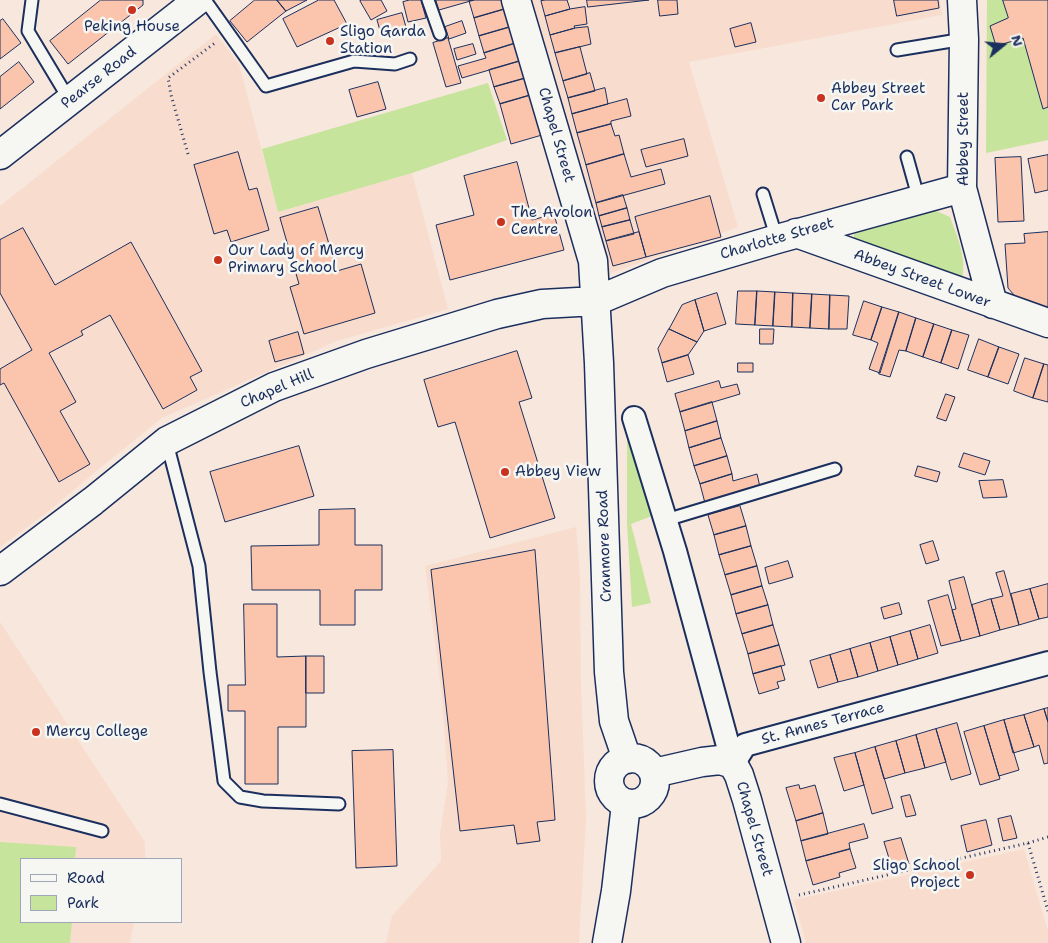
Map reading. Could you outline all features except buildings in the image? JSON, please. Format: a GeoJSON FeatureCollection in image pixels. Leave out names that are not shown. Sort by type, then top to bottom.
{"type":"FeatureCollection","features":[{"type":"Feature","properties":{"kind":"street","name":"Pearse Road"},"geometry":{"type":"LineString","coordinates":[[0,155],[198,0]]}},
{"type":"Feature","properties":{"kind":"street","name":"Chapel Street"},"geometry":{"type":"LineString","coordinates":[[516,0],[592,261],[596,301]]}},
{"type":"Feature","properties":{"kind":"street","name":"Abbey Street"},"geometry":{"type":"LineString","coordinates":[[962,0],[964,39],[962,188],[993,304]]}},
{"type":"Feature","properties":{"kind":"street","name":"Charlotte Street"},"geometry":{"type":"LineString","coordinates":[[596,301],[662,273],[786,236],[962,188]]}},
{"type":"Feature","properties":{"kind":"street","name":"Abbey Street Lower"},"geometry":{"type":"LineString","coordinates":[[786,236],[1048,323]]}},
{"type":"Feature","properties":{"kind":"street","name":"Chapel Hill"},"geometry":{"type":"LineString","coordinates":[[0,571],[93,501],[166,441],[274,388],[366,354],[497,314],[542,304],[596,301]]}},
{"type":"Feature","properties":{"kind":"street","name":"Cranmore Road"},"geometry":{"type":"LineString","coordinates":[[596,301],[610,672],[614,721],[627,759]]}},
{"type":"Feature","properties":{"kind":"street"},"geometry":{"type":"LineString","coordinates":[[634,418],[675,551],[733,764]]}},
{"type":"Feature","properties":{"kind":"street","name":"St. Annes Terrace"},"geometry":{"type":"LineString","coordinates":[[733,764],[746,745],[1048,663]]}},
{"type":"Feature","properties":{"kind":"street"},"geometry":{"type":"LineString","coordinates":[[627,759],[641,760],[650,766],[654,773],[655,786],[648,798],[642,803],[626,804],[616,798],[611,792],[609,784],[614,767],[627,759]]}},
{"type":"Feature","properties":{"kind":"street","name":"Chapel Street"},"geometry":{"type":"LineString","coordinates":[[654,773],[702,762],[720,760],[733,764],[739,775],[747,800],[786,943]]}},
{"type":"Feature","properties":{"kind":"street"},"geometry":{"type":"LineString","coordinates":[[607,943],[616,892],[626,804]]}},
{"type":"Feature","properties":{"kind":"lane"},"geometry":{"type":"LineString","coordinates":[[32,0],[28,31],[70,100]]}},
{"type":"Feature","properties":{"kind":"lane"},"geometry":{"type":"LineString","coordinates":[[205,0],[266,86],[354,61],[395,64],[410,59]]}},
{"type":"Feature","properties":{"kind":"lane"},"geometry":{"type":"LineString","coordinates":[[428,0],[440,34]]}},
{"type":"Feature","properties":{"kind":"lane"},"geometry":{"type":"LineString","coordinates":[[897,50],[964,39]]}},
{"type":"Feature","properties":{"kind":"lane"},"geometry":{"type":"LineString","coordinates":[[907,158],[919,200]]}},
{"type":"Feature","properties":{"kind":"lane"},"geometry":{"type":"LineString","coordinates":[[763,194],[786,236]]}},
{"type":"Feature","properties":{"kind":"lane"},"geometry":{"type":"LineString","coordinates":[[166,441],[199,566],[224,781],[240,797],[263,801],[339,804]]}},
{"type":"Feature","properties":{"kind":"lane"},"geometry":{"type":"LineString","coordinates":[[666,520],[835,469]]}},
{"type":"Feature","properties":{"kind":"lane"},"geometry":{"type":"LineString","coordinates":[[0,804],[102,831]]}},
{"type":"Feature","properties":{"kind":"path"},"geometry":{"type":"LineString","coordinates":[[188,154],[170,95],[168,78],[217,41],[212,37]]}},
{"type":"Feature","properties":{"kind":"path"},"geometry":{"type":"LineString","coordinates":[[774,900],[1048,837]]}},
{"type":"Feature","properties":{"kind":"path"},"geometry":{"type":"LineString","coordinates":[[1028,843],[1048,911]]}},
{"type":"Feature","properties":{"kind":"shaded area"},"geometry":{"type":"Polygon","coordinates":[[[527,0],[940,0],[942,15],[689,62],[738,227],[606,275],[527,0]]]}},
{"type":"Feature","properties":{"kind":"shaded area","name":"Our Lady of Mercy Primary School"},"geometry":{"type":"Polygon","coordinates":[[[216,34],[239,64],[278,212],[412,173],[448,309],[337,341],[162,418],[49,511],[0,547],[0,206],[216,34]]]}},
{"type":"Feature","properties":{"kind":"shaded area"},"geometry":{"type":"Polygon","coordinates":[[[576,527],[580,575],[581,683],[586,818],[579,943],[386,943],[392,916],[441,861],[440,834],[448,782],[442,696],[425,566],[576,527]]]}},
{"type":"Feature","properties":{"kind":"shaded area","name":"Mercy College"},"geometry":{"type":"Polygon","coordinates":[[[0,622],[145,842],[145,858],[20,858],[20,923],[134,923],[130,943],[0,943],[0,622]]]}},
{"type":"Feature","properties":{"kind":"shaded area","name":"Sligo School Project"},"geometry":{"type":"Polygon","coordinates":[[[1024,849],[1048,931],[1048,943],[806,943],[794,900],[1024,849]]]}},
{"type":"Feature","properties":{"kind":"green space"},"geometry":{"type":"Polygon","coordinates":[[[987,0],[1048,0],[1048,140],[986,153],[987,0]]]}},
{"type":"Feature","properties":{"kind":"green space"},"geometry":{"type":"Polygon","coordinates":[[[488,83],[507,140],[412,173],[278,212],[262,149],[488,83]]]}},
{"type":"Feature","properties":{"kind":"green space"},"geometry":{"type":"Polygon","coordinates":[[[934,210],[950,217],[962,255],[962,278],[854,239],[854,234],[864,229],[934,210]]]}},
{"type":"Feature","properties":{"kind":"green space"},"geometry":{"type":"Polygon","coordinates":[[[627,434],[652,516],[631,524],[651,603],[632,607],[627,523],[627,434]]]}},
{"type":"Feature","properties":{"kind":"green space"},"geometry":{"type":"Polygon","coordinates":[[[0,842],[76,847],[75,858],[20,858],[20,923],[72,923],[70,943],[0,943],[0,842]]]}},
{"type":"Feature","properties":{"kind":"place","name":"Peking House"},"geometry":{"type":"Point","coordinates":[132,10]}},
{"type":"Feature","properties":{"kind":"place","name":"Sligo Garda Station"},"geometry":{"type":"Point","coordinates":[330,41]}},
{"type":"Feature","properties":{"kind":"place","name":"Abbey Street Car Park"},"geometry":{"type":"Point","coordinates":[821,98]}},
{"type":"Feature","properties":{"kind":"place","name":"The Avolon Centre"},"geometry":{"type":"Point","coordinates":[501,222]}},
{"type":"Feature","properties":{"kind":"place","name":"Our Lady of Mercy Primary School"},"geometry":{"type":"Point","coordinates":[218,260]}},
{"type":"Feature","properties":{"kind":"place","name":"Abbey View"},"geometry":{"type":"Point","coordinates":[505,472]}},
{"type":"Feature","properties":{"kind":"place","name":"Mercy College"},"geometry":{"type":"Point","coordinates":[36,732]}},
{"type":"Feature","properties":{"kind":"place","name":"Sligo School Project"},"geometry":{"type":"Point","coordinates":[970,875]}}]}
